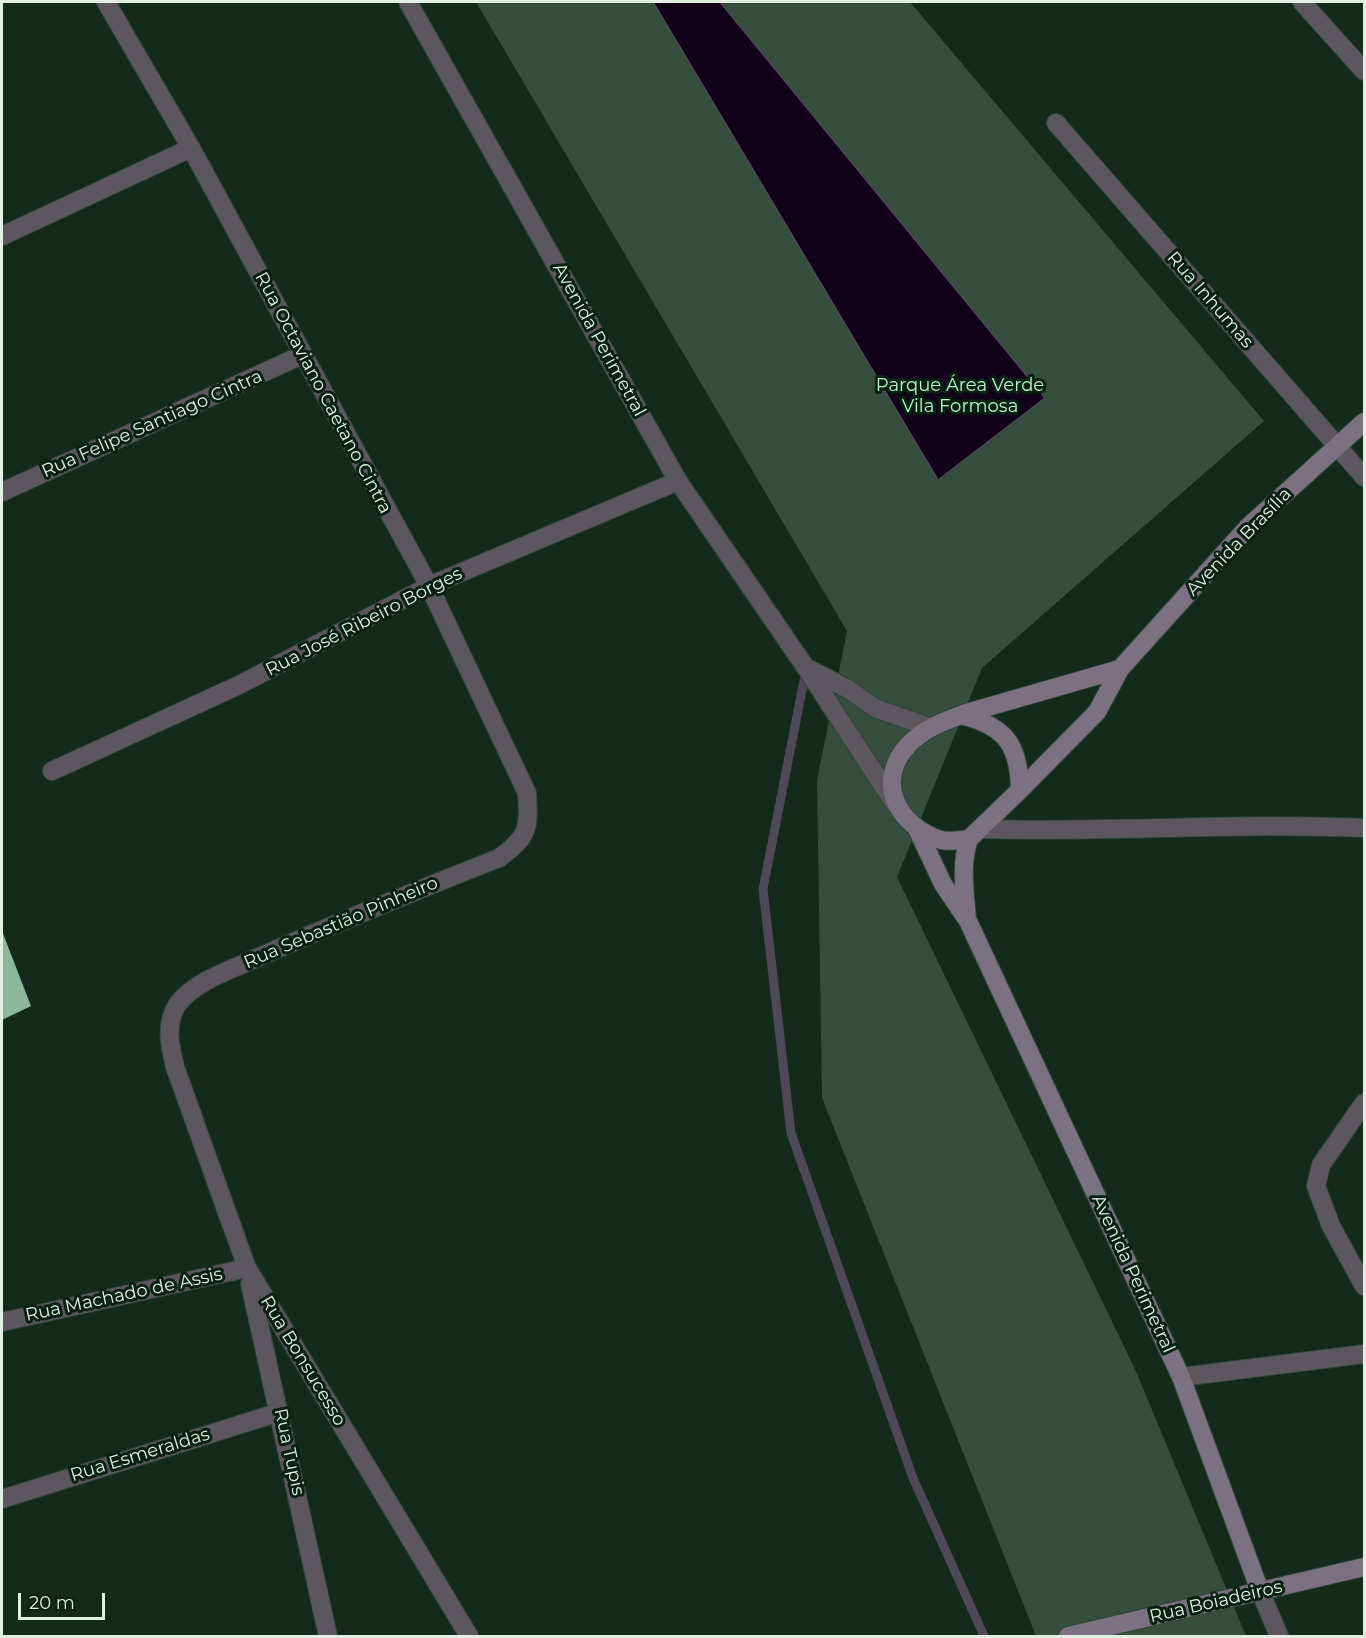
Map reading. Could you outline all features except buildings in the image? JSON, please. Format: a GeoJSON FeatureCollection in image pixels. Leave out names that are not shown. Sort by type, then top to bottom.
{"type":"FeatureCollection","features":[{"type":"Feature","properties":{"kind":"street","name":"Rua Octaviano Caetano Cintra"},"geometry":{"type":"LineString","coordinates":[[106,2],[191,148],[429,586],[527,793]]}},
{"type":"Feature","properties":{"kind":"street","name":"Avenida Perimetral"},"geometry":{"type":"LineString","coordinates":[[408,2],[678,481],[806,668],[894,804]]}},
{"type":"Feature","properties":{"kind":"street"},"geometry":{"type":"LineString","coordinates":[[1302,2],[1365,71]]}},
{"type":"Feature","properties":{"kind":"street","name":"Rua Inhumas"},"geometry":{"type":"LineString","coordinates":[[1056,123],[1365,477]]}},
{"type":"Feature","properties":{"kind":"street"},"geometry":{"type":"LineString","coordinates":[[2,236],[191,148]]}},
{"type":"Feature","properties":{"kind":"street","name":"Rua Felipe Santiago Cintra"},"geometry":{"type":"LineString","coordinates":[[2,492],[302,355]]}},
{"type":"Feature","properties":{"kind":"street","name":"Avenida Brasília"},"geometry":{"type":"LineString","coordinates":[[1020,790],[1097,712],[1120,669],[1248,527],[1365,422]]}},
{"type":"Feature","properties":{"kind":"street","name":"Rua José Ribeiro Borges"},"geometry":{"type":"LineString","coordinates":[[52,771],[239,685],[429,586],[678,481]]}},
{"type":"Feature","properties":{"kind":"street","name":"Avenida Perimetral"},"geometry":{"type":"LineString","coordinates":[[806,668],[848,689],[875,708],[928,728]]}},
{"type":"Feature","properties":{"kind":"street"},"geometry":{"type":"LineString","coordinates":[[1120,669],[961,715],[928,728],[908,745],[892,774],[894,804],[917,830],[944,841],[975,834],[1033,830],[1290,825],[1365,828]]}},
{"type":"Feature","properties":{"kind":"street"},"geometry":{"type":"LineString","coordinates":[[961,715],[984,720],[1008,737],[1020,764],[1020,790],[975,834]]}},
{"type":"Feature","properties":{"kind":"street","name":"Rua Sebastião Pinheiro"},"geometry":{"type":"LineString","coordinates":[[174,1067],[170,1021],[177,1006],[195,989],[221,974],[295,941],[498,858],[519,843],[528,823],[527,793]]}},
{"type":"Feature","properties":{"kind":"street","name":"Avenida Perimetral"},"geometry":{"type":"LineString","coordinates":[[917,830],[943,884],[968,921],[1181,1377],[1260,1591],[1279,1636]]}},
{"type":"Feature","properties":{"kind":"street","name":"Avenida Perimetral"},"geometry":{"type":"LineString","coordinates":[[968,921],[963,854],[975,834]]}},
{"type":"Feature","properties":{"kind":"street","name":"Rua Bonsucesso"},"geometry":{"type":"LineString","coordinates":[[174,1067],[246,1268],[469,1636]]}},
{"type":"Feature","properties":{"kind":"street"},"geometry":{"type":"LineString","coordinates":[[1365,1103],[1321,1165],[1316,1186],[1331,1226],[1365,1286]]}},
{"type":"Feature","properties":{"kind":"street","name":"Rua Machado de Assis"},"geometry":{"type":"LineString","coordinates":[[2,1322],[246,1268]]}},
{"type":"Feature","properties":{"kind":"street","name":"Rua Tupis"},"geometry":{"type":"LineString","coordinates":[[246,1268],[280,1412],[328,1636]]}},
{"type":"Feature","properties":{"kind":"street"},"geometry":{"type":"LineString","coordinates":[[1181,1377],[1365,1354]]}},
{"type":"Feature","properties":{"kind":"street","name":"Rua Esmeraldas"},"geometry":{"type":"LineString","coordinates":[[2,1499],[280,1412]]}},
{"type":"Feature","properties":{"kind":"street","name":"Rua Boiadeiros"},"geometry":{"type":"LineString","coordinates":[[1068,1636],[1365,1567]]}},
{"type":"Feature","properties":{"kind":"green space","name":"Parque Área Verde Vila Formosa"},"geometry":{"type":"Polygon","coordinates":[[[476,2],[910,2],[1264,421],[982,668],[897,877],[1135,1369],[1246,1636],[1036,1636],[822,1098],[817,780],[847,631],[476,2]]]}},
{"type":"Feature","properties":{"kind":"shaded area"},"geometry":{"type":"Polygon","coordinates":[[[653,2],[720,2],[1045,398],[938,480],[653,2]]]}},
{"type":"Feature","properties":{"kind":"waterway"},"geometry":{"type":"LineString","coordinates":[[806,670],[763,889],[791,1133],[913,1478],[984,1636]]}}]}
